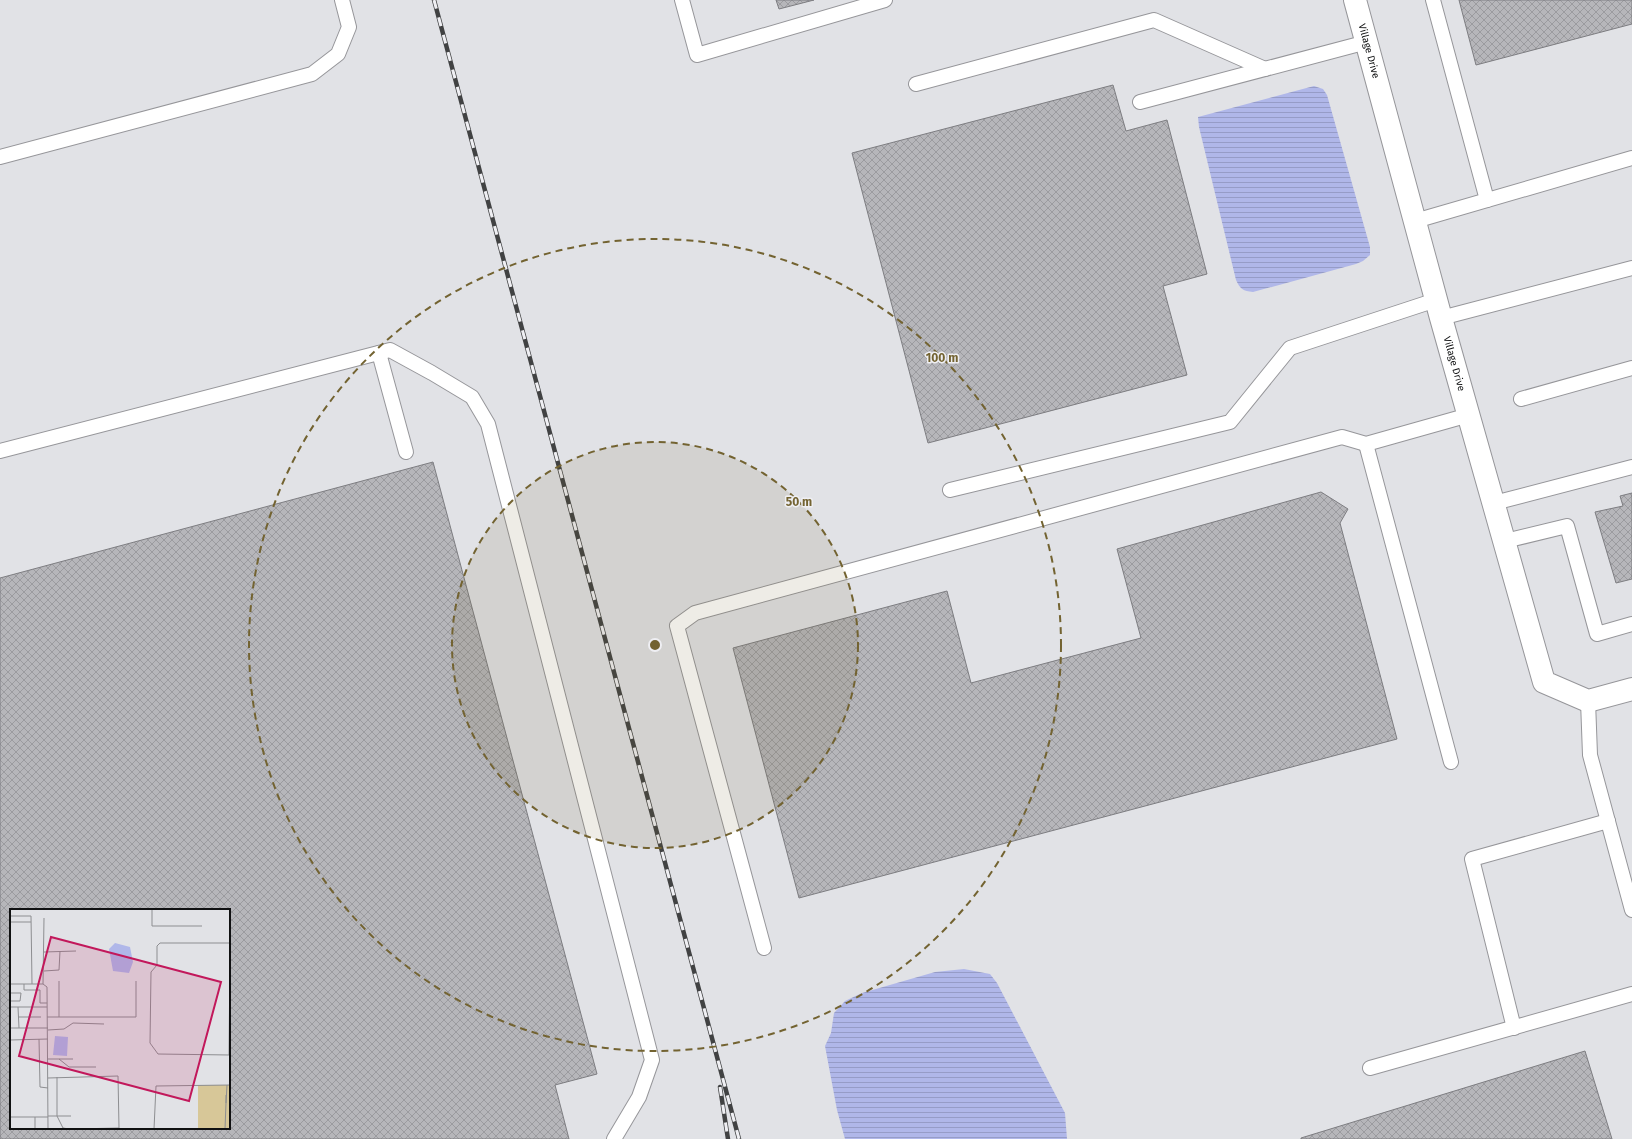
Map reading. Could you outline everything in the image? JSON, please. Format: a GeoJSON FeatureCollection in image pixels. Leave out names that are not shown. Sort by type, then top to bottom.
{"type":"FeatureCollection","features":[{"type":"Feature","properties":{"kind":"street","name":"Village Drive"},"geometry":{"type":"LineString","coordinates":[[1355,0],[1439,309],[1544,682],[1588,701]]}},
{"type":"Feature","properties":{"kind":"street"},"geometry":{"type":"LineString","coordinates":[[1588,701],[1632,689]]}},
{"type":"Feature","properties":{"kind":"lane"},"geometry":{"type":"LineString","coordinates":[[0,157],[312,74],[338,54],[349,26],[342,0]]}},
{"type":"Feature","properties":{"kind":"lane"},"geometry":{"type":"LineString","coordinates":[[682,0],[698,54],[885,0]]}},
{"type":"Feature","properties":{"kind":"lane"},"geometry":{"type":"LineString","coordinates":[[1433,0],[1487,200]]}},
{"type":"Feature","properties":{"kind":"lane"},"geometry":{"type":"LineString","coordinates":[[916,84],[1154,20],[1265,69]]}},
{"type":"Feature","properties":{"kind":"lane"},"geometry":{"type":"LineString","coordinates":[[1140,102],[1367,42]]}},
{"type":"Feature","properties":{"kind":"lane"},"geometry":{"type":"LineString","coordinates":[[1416,221],[1632,158]]}},
{"type":"Feature","properties":{"kind":"lane"},"geometry":{"type":"LineString","coordinates":[[950,490],[1230,422],[1290,348],[1439,309],[1632,268]]}},
{"type":"Feature","properties":{"kind":"lane"},"geometry":{"type":"LineString","coordinates":[[0,451],[390,350],[472,397],[488,424],[652,1060],[639,1097],[614,1139]]}},
{"type":"Feature","properties":{"kind":"lane"},"geometry":{"type":"LineString","coordinates":[[379,353],[406,452]]}},
{"type":"Feature","properties":{"kind":"lane"},"geometry":{"type":"LineString","coordinates":[[1521,399],[1632,368]]}},
{"type":"Feature","properties":{"kind":"lane"},"geometry":{"type":"LineString","coordinates":[[764,948],[677,626],[695,613],[1342,437],[1366,444],[1469,415]]}},
{"type":"Feature","properties":{"kind":"lane"},"geometry":{"type":"LineString","coordinates":[[1366,444],[1451,762]]}},
{"type":"Feature","properties":{"kind":"lane"},"geometry":{"type":"LineString","coordinates":[[1494,502],[1632,467]]}},
{"type":"Feature","properties":{"kind":"lane"},"geometry":{"type":"LineString","coordinates":[[1505,541],[1566,526],[1597,634],[1632,624]]}},
{"type":"Feature","properties":{"kind":"lane"},"geometry":{"type":"LineString","coordinates":[[1588,701],[1590,755],[1632,910]]}},
{"type":"Feature","properties":{"kind":"lane"},"geometry":{"type":"LineString","coordinates":[[1514,1028],[1472,859],[1608,821]]}},
{"type":"Feature","properties":{"kind":"lane"},"geometry":{"type":"LineString","coordinates":[[1370,1068],[1632,994]]}},
{"type":"Feature","properties":{"kind":"water"},"geometry":{"type":"Polygon","coordinates":[[[1314,86],[1323,89],[1327,95],[1370,247],[1370,255],[1363,261],[1356,264],[1253,292],[1247,291],[1239,286],[1236,280],[1199,127],[1198,117],[1314,86]]]}},
{"type":"Feature","properties":{"kind":"water"},"geometry":{"type":"Polygon","coordinates":[[[964,969],[990,974],[997,983],[1065,1113],[1067,1139],[845,1139],[837,1110],[825,1046],[831,1033],[834,1013],[845,1001],[862,993],[935,972],[964,969]]]}},
{"type":"Feature","properties":{"kind":"building"},"geometry":{"type":"Polygon","coordinates":[[[776,0],[814,0],[779,9],[776,0]]]}},
{"type":"Feature","properties":{"kind":"building"},"geometry":{"type":"Polygon","coordinates":[[[1459,0],[1632,0],[1632,24],[1476,65],[1459,0]]]}},
{"type":"Feature","properties":{"kind":"building"},"geometry":{"type":"Polygon","coordinates":[[[1113,85],[1126,131],[1167,120],[1207,274],[1163,286],[1187,375],[928,443],[852,153],[1113,85]]]}},
{"type":"Feature","properties":{"kind":"building"},"geometry":{"type":"Polygon","coordinates":[[[433,462],[597,1074],[555,1085],[569,1139],[0,1139],[0,578],[433,462]]]}},
{"type":"Feature","properties":{"kind":"building"},"geometry":{"type":"Polygon","coordinates":[[[1321,492],[1348,509],[1340,523],[1397,739],[799,898],[733,648],[947,591],[971,683],[1141,638],[1117,549],[1321,492]]]}},
{"type":"Feature","properties":{"kind":"building"},"geometry":{"type":"Polygon","coordinates":[[[1632,493],[1632,579],[1616,583],[1595,512],[1623,506],[1620,496],[1632,493]]]}},
{"type":"Feature","properties":{"kind":"building"},"geometry":{"type":"Polygon","coordinates":[[[1585,1051],[1612,1139],[1301,1139],[1301,1138],[1585,1051]]]}},
{"type":"Feature","properties":{"kind":"railway"},"geometry":{"type":"LineString","coordinates":[[434,0],[739,1139]]}},
{"type":"Feature","properties":{"kind":"railway"},"geometry":{"type":"LineString","coordinates":[[720,1087],[728,1139]]}}]}
